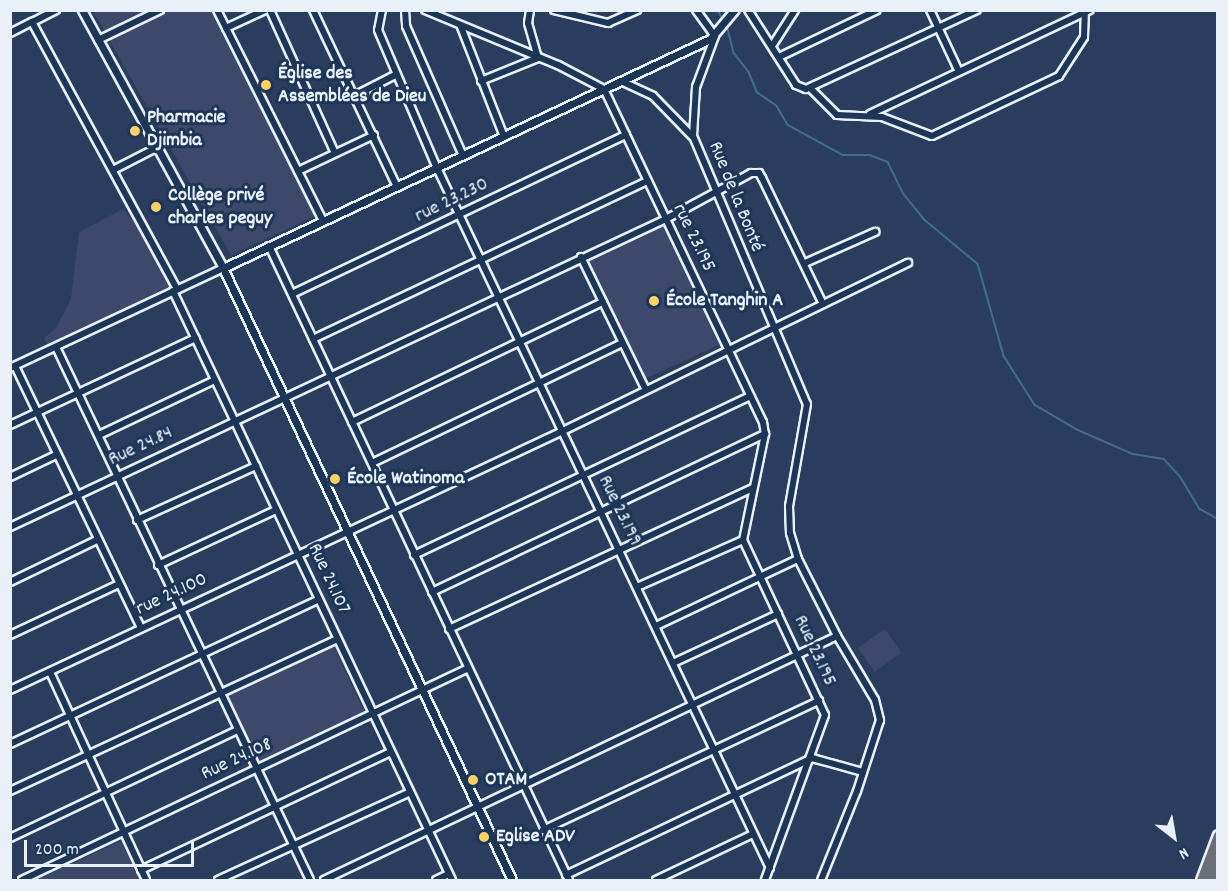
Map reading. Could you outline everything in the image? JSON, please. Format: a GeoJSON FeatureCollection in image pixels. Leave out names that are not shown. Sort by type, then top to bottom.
{"type":"FeatureCollection","features":[{"type":"Feature","properties":{"kind":"main road"},"geometry":{"type":"LineString","coordinates":[[1201,880],[1218,835]]}},
{"type":"Feature","properties":{"kind":"main road"},"geometry":{"type":"LineString","coordinates":[[1210,880],[1218,858]]}},
{"type":"Feature","properties":{"kind":"street"},"geometry":{"type":"LineString","coordinates":[[10,33],[56,10]]}},
{"type":"Feature","properties":{"kind":"street"},"geometry":{"type":"LineString","coordinates":[[82,10],[223,268],[349,529],[477,809],[512,880]]}},
{"type":"Feature","properties":{"kind":"street"},"geometry":{"type":"LineString","coordinates":[[98,40],[160,10]]}},
{"type":"Feature","properties":{"kind":"street"},"geometry":{"type":"LineString","coordinates":[[217,10],[323,221]]}},
{"type":"Feature","properties":{"kind":"street"},"geometry":{"type":"LineString","coordinates":[[226,28],[265,10]]}},
{"type":"Feature","properties":{"kind":"street"},"geometry":{"type":"LineString","coordinates":[[270,10],[335,153]]}},
{"type":"Feature","properties":{"kind":"street"},"geometry":{"type":"LineString","coordinates":[[313,10],[356,95],[397,187]]}},
{"type":"Feature","properties":{"kind":"street","name":"Rue 23.199"},"geometry":{"type":"LineString","coordinates":[[382,10],[378,30],[395,75],[437,168],[482,258],[770,867]]}},
{"type":"Feature","properties":{"kind":"street"},"geometry":{"type":"LineString","coordinates":[[405,10],[406,26],[464,156]]}},
{"type":"Feature","properties":{"kind":"street"},"geometry":{"type":"LineString","coordinates":[[425,10],[604,89]]}},
{"type":"Feature","properties":{"kind":"street"},"geometry":{"type":"LineString","coordinates":[[530,10],[528,23],[538,58]]}},
{"type":"Feature","properties":{"kind":"street"},"geometry":{"type":"LineString","coordinates":[[554,10],[608,23],[633,11]]}},
{"type":"Feature","properties":{"kind":"street"},"geometry":{"type":"LineString","coordinates":[[141,628],[56,455],[38,413],[13,367],[717,35],[696,10]]}},
{"type":"Feature","properties":{"kind":"street","name":"Rue de la Bonté"},"geometry":{"type":"LineString","coordinates":[[734,10],[717,35],[696,87],[693,136],[715,193],[807,404],[788,519],[798,559],[837,636],[870,689],[879,713],[879,728],[863,772]]}},
{"type":"Feature","properties":{"kind":"street"},"geometry":{"type":"LineString","coordinates":[[748,10],[756,28],[781,56],[796,85],[808,89],[837,115],[886,118],[932,136],[1020,96],[1063,72],[1083,37],[1087,12]]}},
{"type":"Feature","properties":{"kind":"street"},"geometry":{"type":"LineString","coordinates":[[772,46],[795,10]]}},
{"type":"Feature","properties":{"kind":"street"},"geometry":{"type":"LineString","coordinates":[[781,56],[877,10]]}},
{"type":"Feature","properties":{"kind":"street"},"geometry":{"type":"LineString","coordinates":[[930,10],[959,72]]}},
{"type":"Feature","properties":{"kind":"street"},"geometry":{"type":"LineString","coordinates":[[808,89],[977,10]]}},
{"type":"Feature","properties":{"kind":"street"},"geometry":{"type":"LineString","coordinates":[[868,116],[1087,12]]}},
{"type":"Feature","properties":{"kind":"street","name":"Rue 24.107"},"geometry":{"type":"LineString","coordinates":[[32,22],[175,290],[276,510],[451,877]]}},
{"type":"Feature","properties":{"kind":"street"},"geometry":{"type":"LineString","coordinates":[[460,27],[504,137]]}},
{"type":"Feature","properties":{"kind":"street"},"geometry":{"type":"LineString","coordinates":[[481,81],[538,58]]}},
{"type":"Feature","properties":{"kind":"street"},"geometry":{"type":"LineString","coordinates":[[356,95],[395,75]]}},
{"type":"Feature","properties":{"kind":"street"},"geometry":{"type":"LineString","coordinates":[[621,81],[653,96],[693,136]]}},
{"type":"Feature","properties":{"kind":"street","name":"rue 23.195"},"geometry":{"type":"LineString","coordinates":[[604,89],[750,396],[765,434]]}},
{"type":"Feature","properties":{"kind":"street"},"geometry":{"type":"LineString","coordinates":[[298,171],[374,135]]}},
{"type":"Feature","properties":{"kind":"street","name":"rue 23.230"},"geometry":{"type":"LineString","coordinates":[[292,294],[626,135]]}},
{"type":"Feature","properties":{"kind":"street"},"geometry":{"type":"LineString","coordinates":[[113,170],[156,148]]}},
{"type":"Feature","properties":{"kind":"street","name":"Rue 24.84"},"geometry":{"type":"LineString","coordinates":[[10,527],[666,219],[751,173],[759,173],[805,263]]}},
{"type":"Feature","properties":{"kind":"street"},"geometry":{"type":"LineString","coordinates":[[313,339],[648,181]]}},
{"type":"Feature","properties":{"kind":"street"},"geometry":{"type":"LineString","coordinates":[[823,304],[805,263],[875,232]]}},
{"type":"Feature","properties":{"kind":"street"},"geometry":{"type":"LineString","coordinates":[[269,246],[543,830],[568,878],[735,793],[812,758],[863,772],[821,880]]}},
{"type":"Feature","properties":{"kind":"street"},"geometry":{"type":"LineString","coordinates":[[581,257],[646,390]]}},
{"type":"Feature","properties":{"kind":"street","name":"rue 24.100"},"geometry":{"type":"LineString","coordinates":[[10,690],[349,529],[563,431],[823,304],[867,286],[908,263]]}},
{"type":"Feature","properties":{"kind":"street"},"geometry":{"type":"LineString","coordinates":[[352,422],[603,302]]}},
{"type":"Feature","properties":{"kind":"street"},"geometry":{"type":"LineString","coordinates":[[10,425],[196,338]]}},
{"type":"Feature","properties":{"kind":"street"},"geometry":{"type":"LineString","coordinates":[[372,463],[541,385],[622,343]]}},
{"type":"Feature","properties":{"kind":"street"},"geometry":{"type":"LineString","coordinates":[[56,346],[158,565],[310,880]]}},
{"type":"Feature","properties":{"kind":"street"},"geometry":{"type":"LineString","coordinates":[[99,435],[215,380]]}},
{"type":"Feature","properties":{"kind":"street"},"geometry":{"type":"LineString","coordinates":[[414,555],[750,396]]}},
{"type":"Feature","properties":{"kind":"street"},"geometry":{"type":"LineString","coordinates":[[637,587],[743,540],[765,434]]}},
{"type":"Feature","properties":{"kind":"street"},"geometry":{"type":"LineString","coordinates":[[432,592],[765,434]]}},
{"type":"Feature","properties":{"kind":"street"},"geometry":{"type":"LineString","coordinates":[[10,477],[56,455]]}},
{"type":"Feature","properties":{"kind":"street"},"geometry":{"type":"LineString","coordinates":[[137,520],[256,466]]}},
{"type":"Feature","properties":{"kind":"street"},"geometry":{"type":"LineString","coordinates":[[449,629],[753,488]]}},
{"type":"Feature","properties":{"kind":"street"},"geometry":{"type":"LineString","coordinates":[[158,565],[276,510]]}},
{"type":"Feature","properties":{"kind":"street"},"geometry":{"type":"LineString","coordinates":[[10,582],[98,540]]}},
{"type":"Feature","properties":{"kind":"street","name":"Rue 23.195"},"geometry":{"type":"LineString","coordinates":[[743,540],[825,715],[812,758],[765,880]]}},
{"type":"Feature","properties":{"kind":"street"},"geometry":{"type":"LineString","coordinates":[[656,626],[798,559]]}},
{"type":"Feature","properties":{"kind":"street"},"geometry":{"type":"LineString","coordinates":[[10,635],[119,584]]}},
{"type":"Feature","properties":{"kind":"street"},"geometry":{"type":"LineString","coordinates":[[10,744],[319,598]]}},
{"type":"Feature","properties":{"kind":"street"},"geometry":{"type":"LineString","coordinates":[[673,663],[778,614]]}},
{"type":"Feature","properties":{"kind":"street"},"geometry":{"type":"LineString","coordinates":[[324,880],[837,636]]}},
{"type":"Feature","properties":{"kind":"street"},"geometry":{"type":"LineString","coordinates":[[10,791],[337,639]]}},
{"type":"Feature","properties":{"kind":"street","name":"Rue 24.108"},"geometry":{"type":"LineString","coordinates":[[22,880],[467,669]]}},
{"type":"Feature","properties":{"kind":"street"},"geometry":{"type":"LineString","coordinates":[[50,672],[146,880]]}},
{"type":"Feature","properties":{"kind":"street"},"geometry":{"type":"LineString","coordinates":[[543,830],[819,701]]}},
{"type":"Feature","properties":{"kind":"street"},"geometry":{"type":"LineString","coordinates":[[10,838],[237,730]]}},
{"type":"Feature","properties":{"kind":"street"},"geometry":{"type":"LineString","coordinates":[[141,870],[391,752]]}},
{"type":"Feature","properties":{"kind":"street"},"geometry":{"type":"LineString","coordinates":[[218,880],[410,792]]}},
{"type":"Feature","properties":{"kind":"street"},"geometry":{"type":"LineString","coordinates":[[656,880],[753,834]]}},
{"type":"Feature","properties":{"kind":"street"},"geometry":{"type":"LineString","coordinates":[[436,880],[451,877]]}},
{"type":"Feature","properties":{"kind":"shaded area"},"geometry":{"type":"Polygon","coordinates":[[[93,11],[214,11],[317,215],[231,255],[93,11]]]}},
{"type":"Feature","properties":{"kind":"shaded area"},"geometry":{"type":"Polygon","coordinates":[[[123,209],[146,236],[173,285],[48,347],[44,338],[56,328],[71,299],[79,232],[123,209]]]}},
{"type":"Feature","properties":{"kind":"shaded area","name":"École Tanghin A"},"geometry":{"type":"Polygon","coordinates":[[[663,225],[719,345],[644,379],[589,260],[663,225]]]}},
{"type":"Feature","properties":{"kind":"shaded area"},"geometry":{"type":"Polygon","coordinates":[[[885,629],[902,653],[875,672],[858,648],[885,629]]]}},
{"type":"Feature","properties":{"kind":"shaded area"},"geometry":{"type":"Polygon","coordinates":[[[333,645],[365,713],[257,763],[225,695],[333,645]]]}},
{"type":"Feature","properties":{"kind":"shaded area"},"geometry":{"type":"Polygon","coordinates":[[[121,841],[140,880],[36,880],[121,841]]]}},
{"type":"Feature","properties":{"kind":"waterway"},"geometry":{"type":"LineString","coordinates":[[718,10],[722,18]]}},
{"type":"Feature","properties":{"kind":"waterway"},"geometry":{"type":"LineString","coordinates":[[727,25],[734,53],[749,72],[757,92],[777,106],[788,125],[843,155],[870,155],[888,162],[903,193],[925,220],[978,264],[1004,356],[1035,405],[1076,429],[1133,454],[1164,459],[1180,476],[1200,509],[1218,519]]}},
{"type":"Feature","properties":{"kind":"place","name":"Église des Assemblées de Dieu"},"geometry":{"type":"Point","coordinates":[266,85]}},
{"type":"Feature","properties":{"kind":"place","name":"Pharmacie Djimbia"},"geometry":{"type":"Point","coordinates":[135,131]}},
{"type":"Feature","properties":{"kind":"place","name":"Collège privé charles peguy"},"geometry":{"type":"Point","coordinates":[156,207]}},
{"type":"Feature","properties":{"kind":"place","name":"École Tanghin A"},"geometry":{"type":"Point","coordinates":[654,301]}},
{"type":"Feature","properties":{"kind":"place","name":"École Watinoma"},"geometry":{"type":"Point","coordinates":[335,479]}},
{"type":"Feature","properties":{"kind":"place","name":"OTAM"},"geometry":{"type":"Point","coordinates":[473,780]}},
{"type":"Feature","properties":{"kind":"place","name":"Eglise ADV"},"geometry":{"type":"Point","coordinates":[484,837]}}]}
